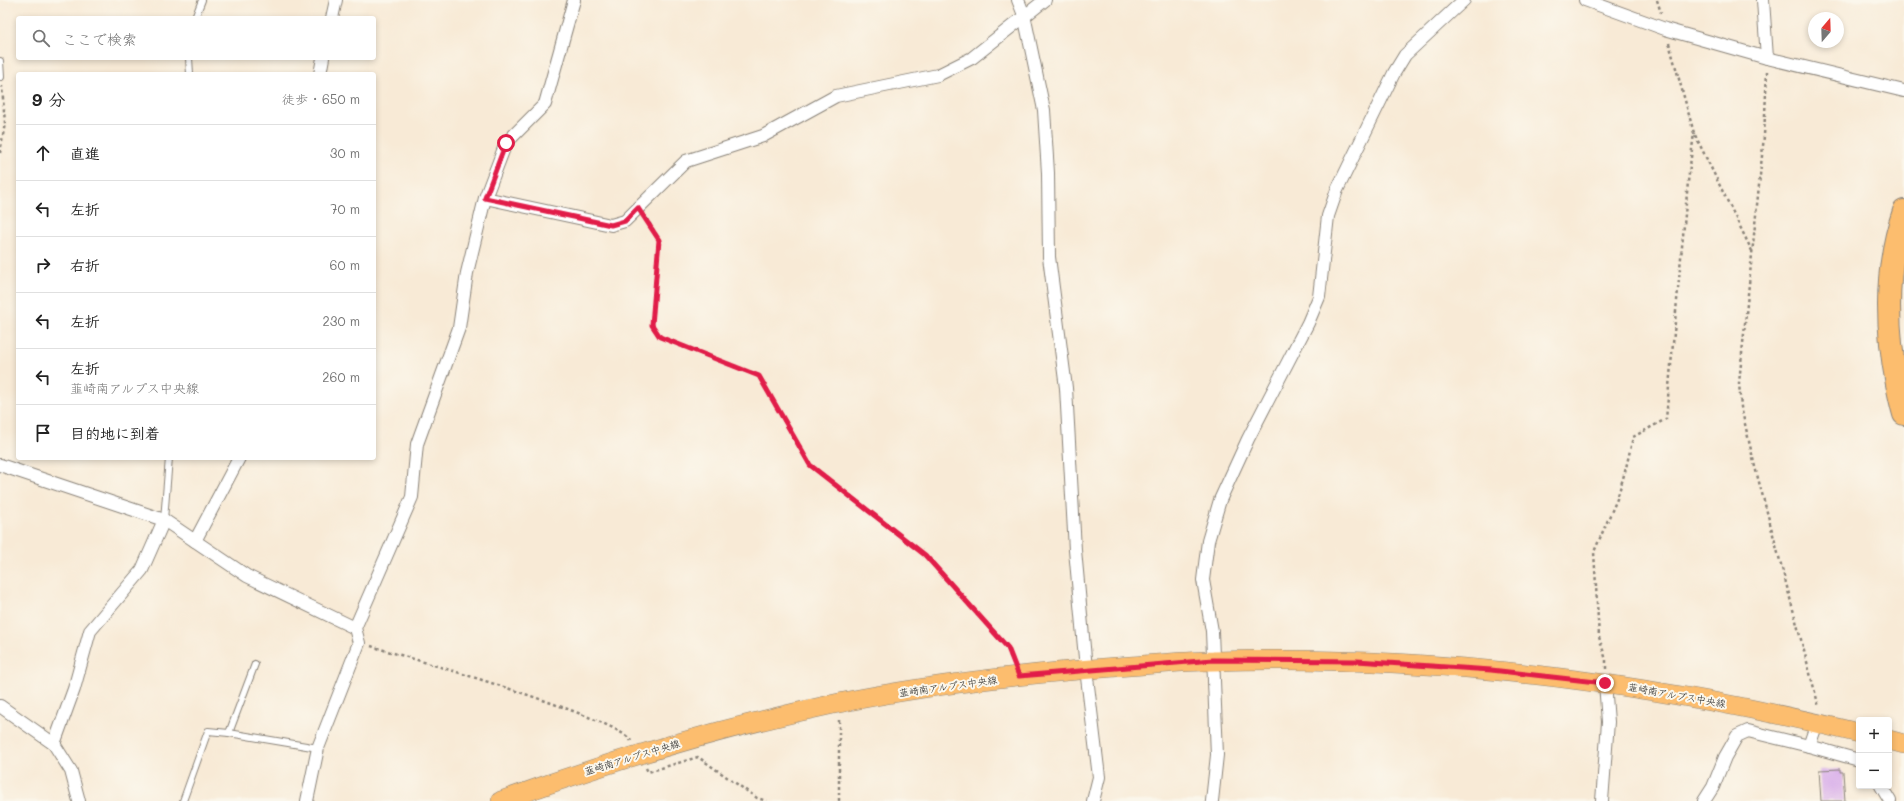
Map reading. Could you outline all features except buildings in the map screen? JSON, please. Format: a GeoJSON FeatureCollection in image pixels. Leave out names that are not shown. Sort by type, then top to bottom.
{"type":"FeatureCollection","features":[{"type":"Feature","properties":{"kind":"highway"},"geometry":{"type":"LineString","coordinates":[[1904,211],[1891,270],[1889,312],[1892,359],[1904,414]]}},
{"type":"Feature","properties":{"kind":"main road","name":"韮崎南アルプス中央線"},"geometry":{"type":"LineString","coordinates":[[501,801],[638,754],[741,725],[837,704],[928,688],[1019,676],[1086,669],[1213,660],[1357,661],[1491,670],[1605,683],[1701,698],[1856,732]]}},
{"type":"Feature","properties":{"kind":"main road"},"geometry":{"type":"LineString","coordinates":[[1892,741],[1904,744]]}},
{"type":"Feature","properties":{"kind":"street"},"geometry":{"type":"LineString","coordinates":[[332,16],[336,0]]}},
{"type":"Feature","properties":{"kind":"street"},"geometry":{"type":"LineString","coordinates":[[307,801],[318,748],[359,642],[355,628],[412,498],[417,444],[459,328],[467,273],[485,198],[506,143],[545,104],[574,0]]}},
{"type":"Feature","properties":{"kind":"street"},"geometry":{"type":"LineString","coordinates":[[1018,0],[1024,15],[1044,110],[1048,173],[1049,257],[1066,388],[1075,550],[1086,669],[1099,777],[1093,801]]}},
{"type":"Feature","properties":{"kind":"street"},"geometry":{"type":"LineString","coordinates":[[485,198],[611,225],[625,221],[686,161],[763,136],[836,96],[938,75],[972,58],[1024,15],[1045,0]]}},
{"type":"Feature","properties":{"kind":"street"},"geometry":{"type":"LineString","coordinates":[[1212,801],[1217,755],[1212,631],[1203,580],[1208,541],[1220,500],[1248,439],[1308,323],[1319,297],[1328,216],[1337,190],[1394,73],[1405,55],[1464,0]]}},
{"type":"Feature","properties":{"kind":"street"},"geometry":{"type":"LineString","coordinates":[[1585,0],[1665,29],[1767,58],[1904,91]]}},
{"type":"Feature","properties":{"kind":"street"},"geometry":{"type":"LineString","coordinates":[[1762,0],[1767,58]]}},
{"type":"Feature","properties":{"kind":"street"},"geometry":{"type":"LineString","coordinates":[[320,72],[323,60]]}},
{"type":"Feature","properties":{"kind":"street"},"geometry":{"type":"LineString","coordinates":[[195,541],[238,460]]}},
{"type":"Feature","properties":{"kind":"street"},"geometry":{"type":"LineString","coordinates":[[0,465],[164,520],[247,576],[355,628]]}},
{"type":"Feature","properties":{"kind":"street"},"geometry":{"type":"LineString","coordinates":[[54,744],[74,688],[90,631],[142,570],[164,520]]}},
{"type":"Feature","properties":{"kind":"street"},"geometry":{"type":"LineString","coordinates":[[1602,801],[1608,722],[1605,683]]}},
{"type":"Feature","properties":{"kind":"street"},"geometry":{"type":"LineString","coordinates":[[0,706],[54,744],[71,771],[79,801]]}},
{"type":"Feature","properties":{"kind":"street"},"geometry":{"type":"LineString","coordinates":[[1809,746],[1817,723]]}},
{"type":"Feature","properties":{"kind":"street"},"geometry":{"type":"LineString","coordinates":[[1704,801],[1713,787],[1725,758],[1737,736],[1748,732],[1809,746],[1856,759]]}},
{"type":"Feature","properties":{"kind":"street"},"geometry":{"type":"LineString","coordinates":[[1883,789],[1890,801]]}},
{"type":"Feature","properties":{"kind":"lane"},"geometry":{"type":"LineString","coordinates":[[196,16],[202,0]]}},
{"type":"Feature","properties":{"kind":"lane"},"geometry":{"type":"LineString","coordinates":[[189,60],[190,72]]}},
{"type":"Feature","properties":{"kind":"lane"},"geometry":{"type":"LineString","coordinates":[[0,61],[1,77]]}},
{"type":"Feature","properties":{"kind":"lane"},"geometry":{"type":"LineString","coordinates":[[164,520],[169,460]]}},
{"type":"Feature","properties":{"kind":"lane"},"geometry":{"type":"LineString","coordinates":[[229,733],[254,664]]}},
{"type":"Feature","properties":{"kind":"lane"},"geometry":{"type":"LineString","coordinates":[[183,801],[208,731],[229,733],[318,748]]}},
{"type":"Feature","properties":{"kind":"path"},"geometry":{"type":"LineString","coordinates":[[1657,0],[1694,133],[1752,252]]}},
{"type":"Feature","properties":{"kind":"path"},"geometry":{"type":"LineString","coordinates":[[1767,58],[1767,93],[1739,383],[1741,407],[1803,653],[1819,704],[1817,723]]}},
{"type":"Feature","properties":{"kind":"path"},"geometry":{"type":"LineString","coordinates":[[0,153],[6,122],[1,77]]}},
{"type":"Feature","properties":{"kind":"path"},"geometry":{"type":"LineString","coordinates":[[1605,683],[1606,660],[1599,637],[1594,552],[1617,499],[1633,437],[1666,419],[1694,133]]}},
{"type":"Feature","properties":{"kind":"path"},"geometry":{"type":"LineString","coordinates":[[638,208],[659,240],[652,325],[660,337],[759,376],[810,465],[925,555],[1008,648],[1019,676]]}},
{"type":"Feature","properties":{"kind":"path"},"geometry":{"type":"LineString","coordinates":[[359,642],[541,698],[614,728],[630,738],[648,772],[698,757],[757,798],[767,801]]}},
{"type":"Feature","properties":{"kind":"path"},"geometry":{"type":"LineString","coordinates":[[837,704],[840,725],[839,801]]}},
{"type":"Feature","properties":{"kind":"route"},"geometry":{"type":"LineString","coordinates":[[506,143],[485,198],[611,225],[625,221],[638,208],[659,240],[652,325],[660,337],[759,376],[810,465],[925,555],[1008,648],[1019,676],[1086,669],[1213,660],[1357,661],[1491,670],[1605,683]]}}]}
